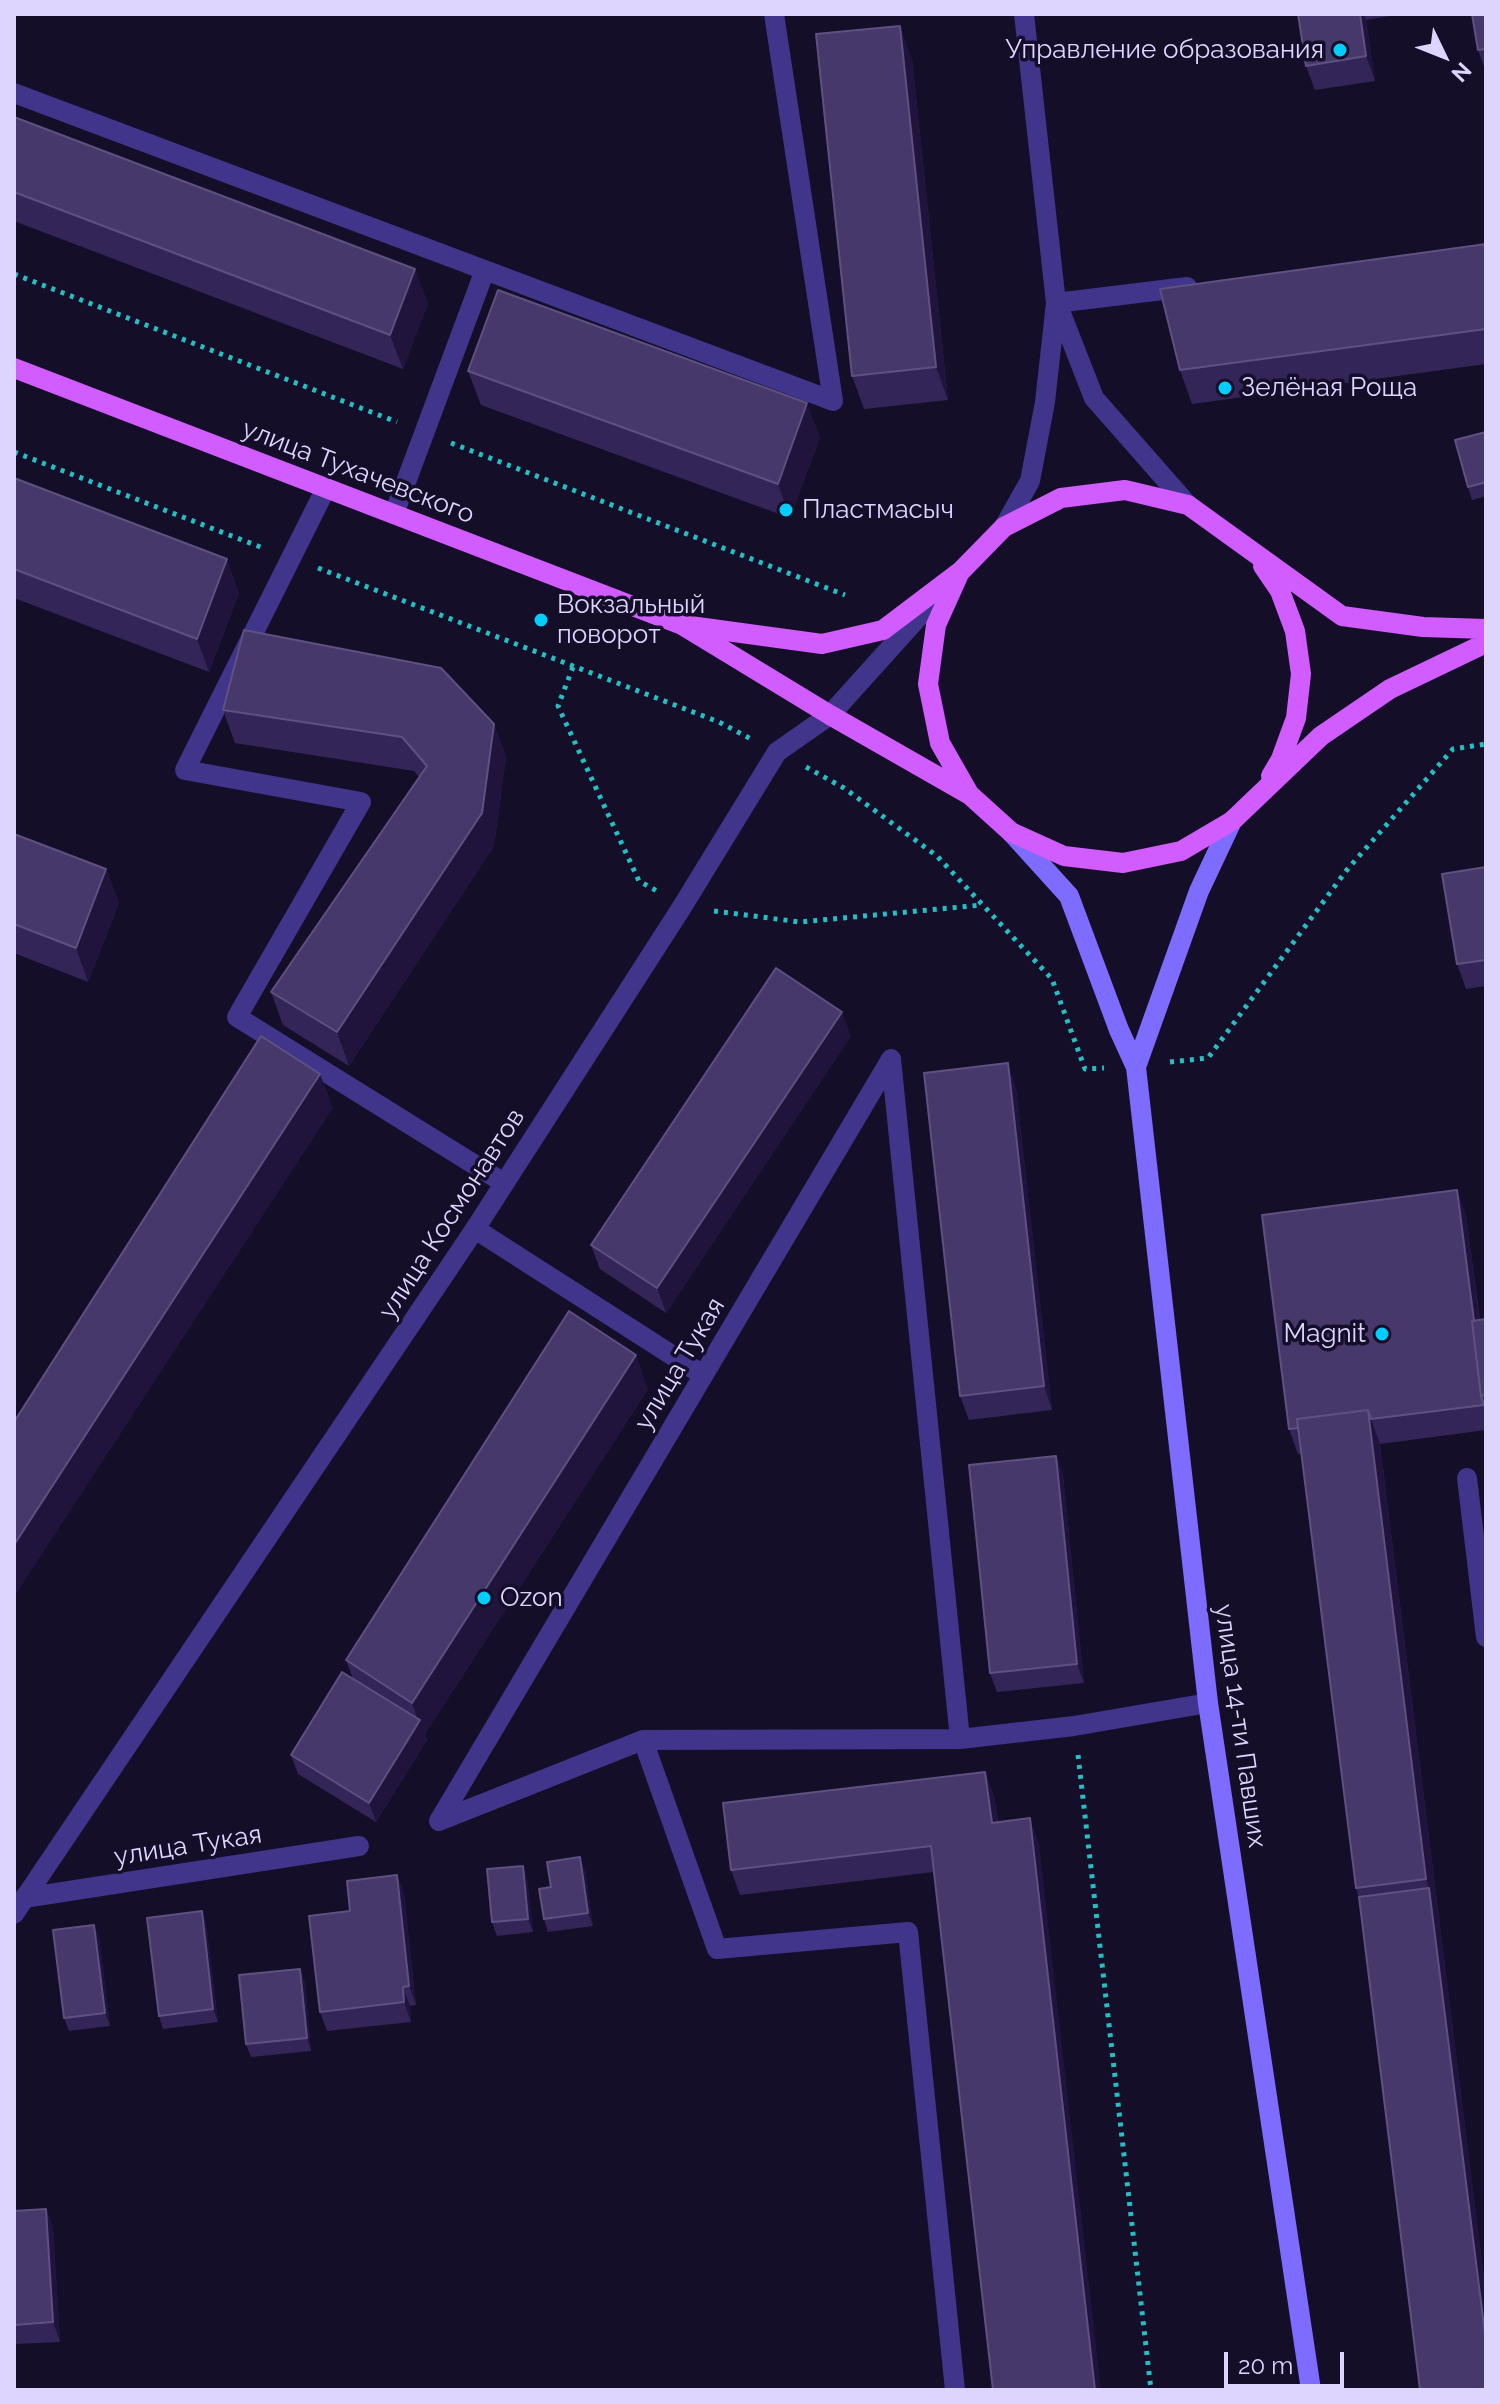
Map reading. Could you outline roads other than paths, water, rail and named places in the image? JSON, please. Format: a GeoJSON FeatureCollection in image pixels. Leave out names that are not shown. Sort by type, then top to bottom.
{"type":"FeatureCollection","features":[{"type":"Feature","properties":{"kind":"main road","name":"улица Тухачевского"},"geometry":{"type":"LineString","coordinates":[[14,368],[682,625]]}},
{"type":"Feature","properties":{"kind":"main road"},"geometry":{"type":"LineString","coordinates":[[682,625],[822,644],[883,630],[961,571],[1004,527],[1061,498],[1125,490],[1188,505],[1342,616],[1423,627],[1486,629]]}},
{"type":"Feature","properties":{"kind":"main road"},"geometry":{"type":"LineString","coordinates":[[1255,554],[1280,591],[1295,631],[1301,674],[1296,718],[1281,759],[1258,796]]}},
{"type":"Feature","properties":{"kind":"main road"},"geometry":{"type":"LineString","coordinates":[[961,571],[936,625],[928,684],[940,743],[970,795]]}},
{"type":"Feature","properties":{"kind":"main road"},"geometry":{"type":"LineString","coordinates":[[682,625],[970,795],[1011,832],[1064,856],[1123,863],[1181,851],[1232,821],[1321,736],[1390,689],[1486,643]]}},
{"type":"Feature","properties":{"kind":"street"},"geometry":{"type":"LineString","coordinates":[[14,93],[833,401],[774,14]]}},
{"type":"Feature","properties":{"kind":"street"},"geometry":{"type":"LineString","coordinates":[[1004,527],[1030,481],[1045,402],[1056,303],[1024,14]]}},
{"type":"Feature","properties":{"kind":"street"},"geometry":{"type":"LineString","coordinates":[[394,514],[485,270]]}},
{"type":"Feature","properties":{"kind":"street"},"geometry":{"type":"LineString","coordinates":[[1056,303],[1210,285]]}},
{"type":"Feature","properties":{"kind":"street"},"geometry":{"type":"LineString","coordinates":[[1056,303],[1094,398],[1188,505]]}},
{"type":"Feature","properties":{"kind":"street"},"geometry":{"type":"LineString","coordinates":[[326,488],[185,770],[361,802],[237,1017],[504,1183]]}},
{"type":"Feature","properties":{"kind":"street","name":"улица Космонавтов"},"geometry":{"type":"LineString","coordinates":[[19,1906],[475,1229],[682,907],[777,752],[830,715],[961,571]]}},
{"type":"Feature","properties":{"kind":"street"},"geometry":{"type":"LineString","coordinates":[[1136,1067],[1199,891],[1232,821]]}},
{"type":"Feature","properties":{"kind":"street"},"geometry":{"type":"LineString","coordinates":[[1011,832],[1069,896],[1136,1067]]}},
{"type":"Feature","properties":{"kind":"street","name":"улица Тукая"},"geometry":{"type":"LineString","coordinates":[[960,1739],[891,1059],[439,1821],[643,1740],[960,1739],[1074,1726],[1208,1703]]}},
{"type":"Feature","properties":{"kind":"street","name":"улица 14-ти Павших"},"geometry":{"type":"LineString","coordinates":[[1136,1067],[1208,1703],[1311,2390]]}},
{"type":"Feature","properties":{"kind":"street"},"geometry":{"type":"LineString","coordinates":[[475,1229],[703,1375]]}},
{"type":"Feature","properties":{"kind":"street"},"geometry":{"type":"LineString","coordinates":[[1467,1478],[1486,1637]]}},
{"type":"Feature","properties":{"kind":"street"},"geometry":{"type":"LineString","coordinates":[[643,1740],[717,1949],[908,1932],[955,2390]]}},
{"type":"Feature","properties":{"kind":"street","name":"улица Тукая"},"geometry":{"type":"LineString","coordinates":[[19,1906],[359,1846]]}},
{"type":"Feature","properties":{"kind":"place","name":"Управление образования"},"geometry":{"type":"Point","coordinates":[1340,50]}},
{"type":"Feature","properties":{"kind":"place","name":"Зелёная Роща"},"geometry":{"type":"Point","coordinates":[1225,388]}},
{"type":"Feature","properties":{"kind":"place","name":"Пластмасыч"},"geometry":{"type":"Point","coordinates":[786,510]}},
{"type":"Feature","properties":{"kind":"place","name":"Вокзальный поворот"},"geometry":{"type":"Point","coordinates":[541,620]}},
{"type":"Feature","properties":{"kind":"place","name":"Magnit"},"geometry":{"type":"Point","coordinates":[1382,1334]}},
{"type":"Feature","properties":{"kind":"place","name":"Ozon"},"geometry":{"type":"Point","coordinates":[484,1598]}}]}
